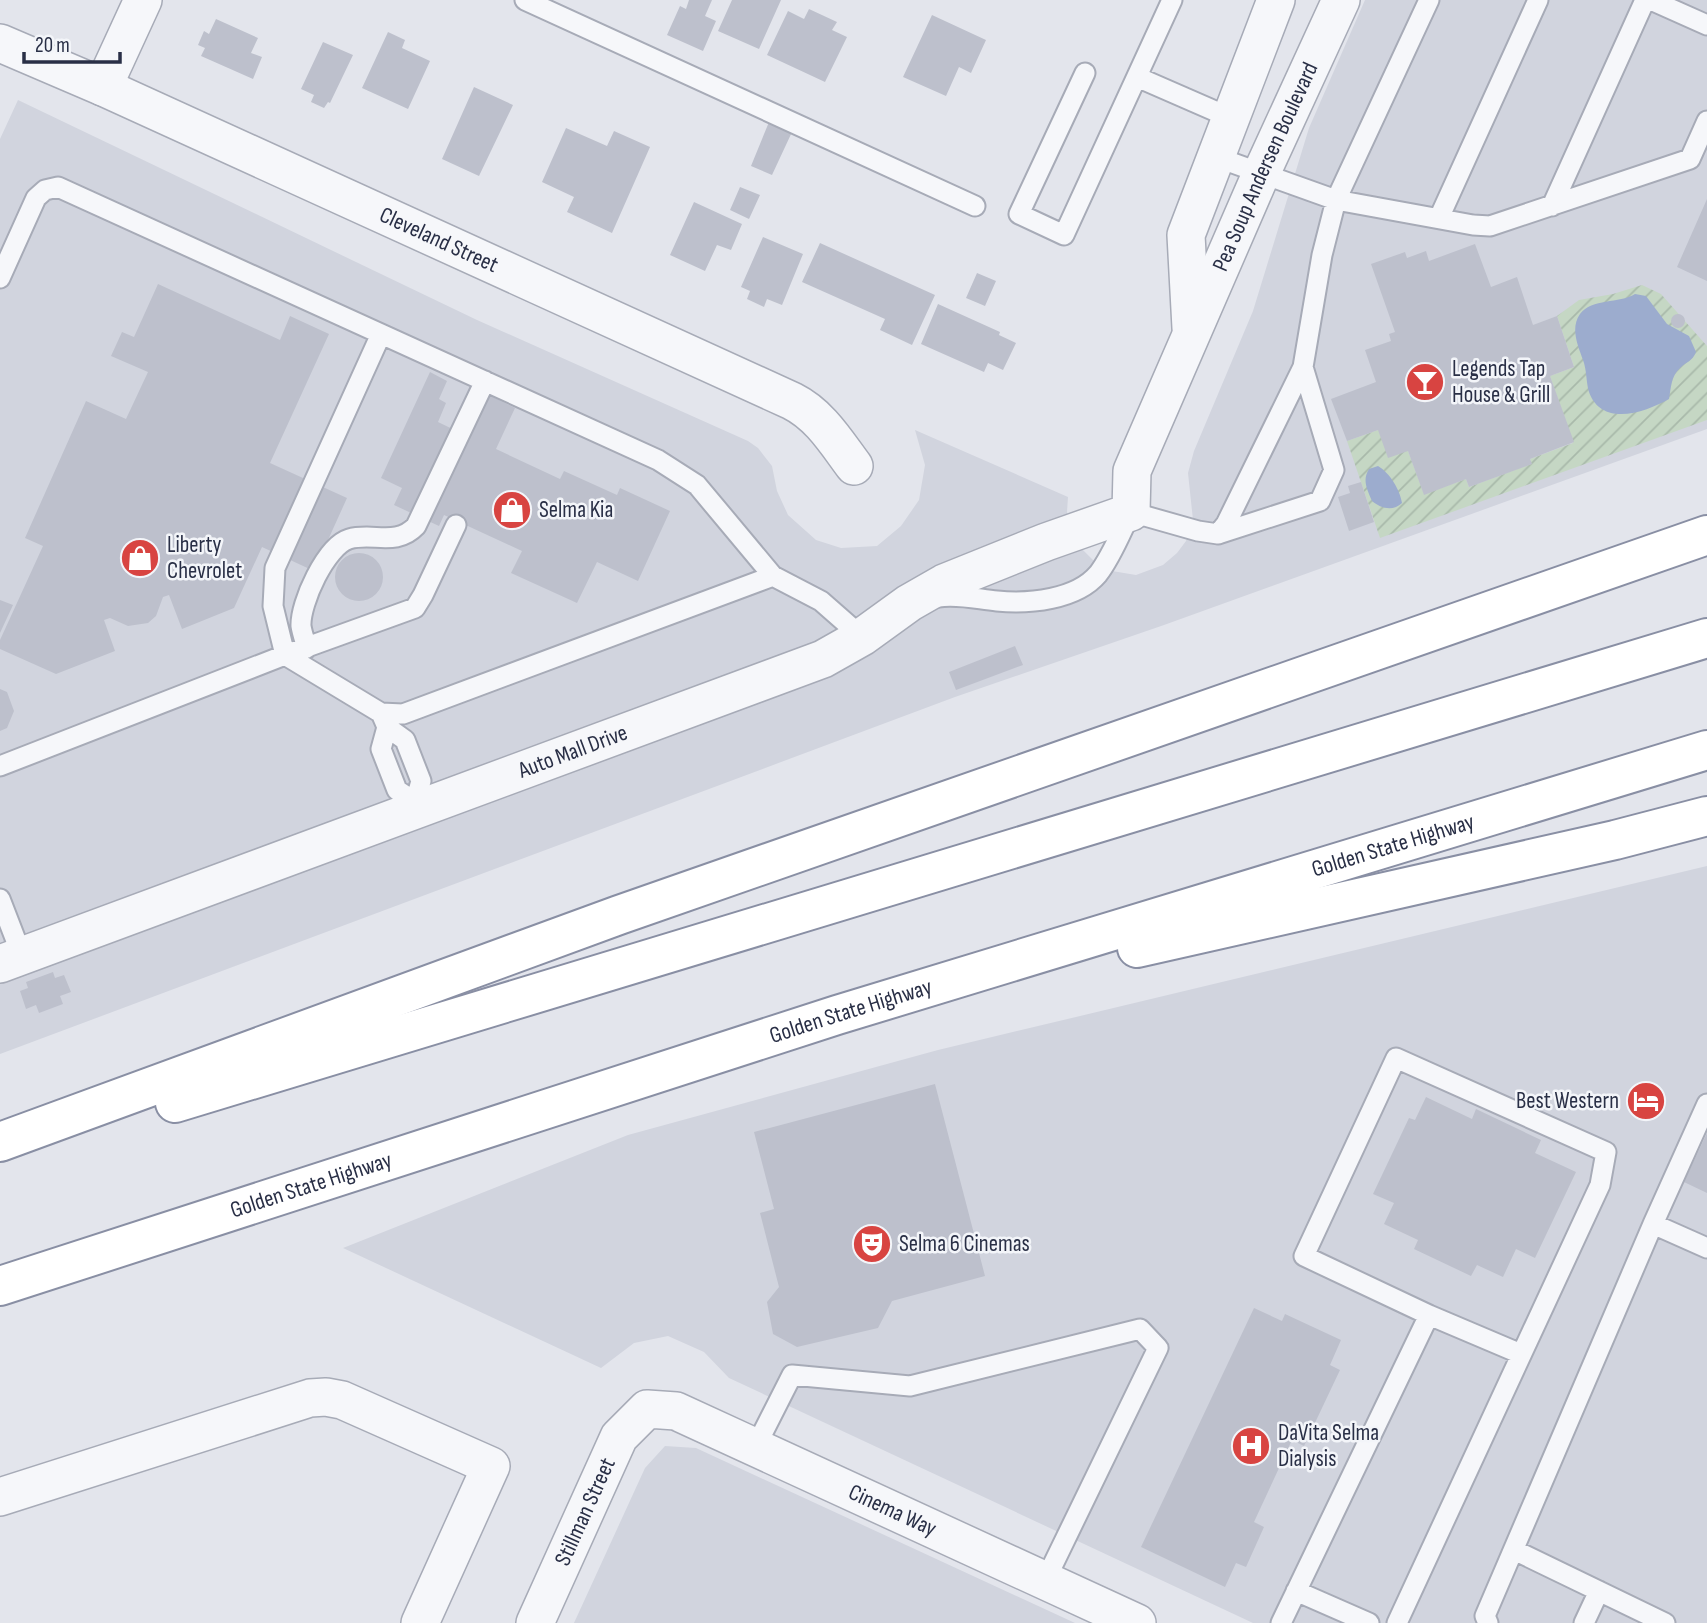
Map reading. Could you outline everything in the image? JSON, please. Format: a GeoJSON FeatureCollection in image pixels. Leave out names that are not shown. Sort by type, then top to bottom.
{"type":"FeatureCollection","features":[{"type":"Feature","properties":{"kind":"highway"},"geometry":{"type":"LineString","coordinates":[[0,1142],[619,915],[1707,535]]}},
{"type":"Feature","properties":{"kind":"highway"},"geometry":{"type":"LineString","coordinates":[[0,1156],[1707,638]]}},
{"type":"Feature","properties":{"kind":"highway","name":"Golden State Highway"},"geometry":{"type":"LineString","coordinates":[[0,1286],[837,1015],[1707,750]]}},
{"type":"Feature","properties":{"kind":"highway"},"geometry":{"type":"LineString","coordinates":[[837,1015],[1615,840],[1707,816]]}},
{"type":"Feature","properties":{"kind":"street"},"geometry":{"type":"LineString","coordinates":[[103,87],[143,0]]}},
{"type":"Feature","properties":{"kind":"street","name":"Pea Soup Andersen Boulevard"},"geometry":{"type":"LineString","coordinates":[[1192,336],[1186,235],[1276,0]]}},
{"type":"Feature","properties":{"kind":"street","name":"Pea Soup Andersen Boulevard"},"geometry":{"type":"LineString","coordinates":[[1131,512],[1132,471],[1261,174],[1341,0]]}},
{"type":"Feature","properties":{"kind":"street","name":"Cleveland Street"},"geometry":{"type":"LineString","coordinates":[[0,43],[103,87],[799,405],[819,420],[854,467]]}},
{"type":"Feature","properties":{"kind":"street","name":"Auto Mall Drive"},"geometry":{"type":"LineString","coordinates":[[11,960],[416,806],[823,659],[862,637],[899,609],[944,583],[1046,542],[1131,512]]}},
{"type":"Feature","properties":{"kind":"street"},"geometry":{"type":"LineString","coordinates":[[0,1497],[310,1398],[342,1400],[491,1466],[420,1623]]}},
{"type":"Feature","properties":{"kind":"street","name":"Cinema Way"},"geometry":{"type":"LineString","coordinates":[[647,1409],[676,1411],[1137,1623]]}},
{"type":"Feature","properties":{"kind":"street","name":"Stillman Street"},"geometry":{"type":"LineString","coordinates":[[536,1623],[619,1437],[647,1409]]}},
{"type":"Feature","properties":{"kind":"lane"},"geometry":{"type":"LineString","coordinates":[[525,0],[975,206]]}},
{"type":"Feature","properties":{"kind":"lane"},"geometry":{"type":"LineString","coordinates":[[1085,73],[1019,214],[1064,235],[1172,0]]}},
{"type":"Feature","properties":{"kind":"lane"},"geometry":{"type":"LineString","coordinates":[[1218,534],[1226,524],[1303,367],[1322,255],[1336,200],[1429,0]]}},
{"type":"Feature","properties":{"kind":"lane"},"geometry":{"type":"LineString","coordinates":[[1439,218],[1538,0]]}},
{"type":"Feature","properties":{"kind":"lane"},"geometry":{"type":"LineString","coordinates":[[1552,206],[1645,0]]}},
{"type":"Feature","properties":{"kind":"lane"},"geometry":{"type":"LineString","coordinates":[[1651,0],[1707,25]]}},
{"type":"Feature","properties":{"kind":"lane"},"geometry":{"type":"LineString","coordinates":[[1137,77],[1231,118]]}},
{"type":"Feature","properties":{"kind":"lane"},"geometry":{"type":"LineString","coordinates":[[1216,157],[1336,200],[1490,226],[1698,156],[1707,121]]}},
{"type":"Feature","properties":{"kind":"lane"},"geometry":{"type":"LineString","coordinates":[[0,278],[36,198],[45,190],[58,187],[658,460],[696,485],[774,576],[821,601],[862,637]]}},
{"type":"Feature","properties":{"kind":"lane"},"geometry":{"type":"LineString","coordinates":[[381,334],[275,568],[273,606],[285,655],[384,720]]}},
{"type":"Feature","properties":{"kind":"lane"},"geometry":{"type":"LineString","coordinates":[[899,609],[949,595],[1017,602],[1055,597],[1074,591],[1087,584],[1099,571],[1131,512],[1218,534],[1241,529],[1320,500],[1334,470],[1303,367]]}},
{"type":"Feature","properties":{"kind":"lane"},"geometry":{"type":"LineString","coordinates":[[307,648],[301,626],[304,610],[330,552],[348,540],[397,538],[416,526],[485,381]]}},
{"type":"Feature","properties":{"kind":"lane"},"geometry":{"type":"LineString","coordinates":[[0,766],[285,655],[415,608],[456,525]]}},
{"type":"Feature","properties":{"kind":"lane"},"geometry":{"type":"LineString","coordinates":[[384,720],[774,576]]}},
{"type":"Feature","properties":{"kind":"lane"},"geometry":{"type":"LineString","coordinates":[[384,720],[381,749],[397,790],[416,806]]}},
{"type":"Feature","properties":{"kind":"lane"},"geometry":{"type":"LineString","coordinates":[[0,900],[11,960]]}},
{"type":"Feature","properties":{"kind":"lane"},"geometry":{"type":"LineString","coordinates":[[1397,1623],[1600,1185],[1606,1152],[1396,1058],[1304,1256],[1429,1315],[1521,1354]]}},
{"type":"Feature","properties":{"kind":"lane"},"geometry":{"type":"LineString","coordinates":[[1488,1623],[1485,1616],[1707,1104]]}},
{"type":"Feature","properties":{"kind":"lane"},"geometry":{"type":"LineString","coordinates":[[1653,1224],[1707,1248]]}},
{"type":"Feature","properties":{"kind":"lane"},"geometry":{"type":"LineString","coordinates":[[1281,1623],[1429,1315]]}},
{"type":"Feature","properties":{"kind":"lane"},"geometry":{"type":"LineString","coordinates":[[755,1448],[792,1375],[909,1386],[1140,1329],[1158,1348],[1045,1581]]}},
{"type":"Feature","properties":{"kind":"lane"},"geometry":{"type":"LineString","coordinates":[[1514,1550],[1665,1623]]}},
{"type":"Feature","properties":{"kind":"lane"},"geometry":{"type":"LineString","coordinates":[[1296,1591],[1369,1623]]}},
{"type":"Feature","properties":{"kind":"lane"},"geometry":{"type":"LineString","coordinates":[[1584,1623],[1599,1591]]}},
{"type":"Feature","properties":{"kind":"shaded area"},"geometry":{"type":"Polygon","coordinates":[[[1365,0],[1707,0],[1707,429],[1164,625],[955,697],[0,1054],[0,139],[18,100],[477,320],[748,441],[758,448],[772,466],[777,491],[788,515],[816,540],[841,548],[877,546],[901,526],[919,500],[925,465],[915,430],[1068,497],[1067,512],[1072,531],[1082,549],[1094,561],[1112,571],[1136,575],[1163,565],[1186,541],[1193,520],[1188,473],[1194,451],[1253,311],[1309,128],[1365,0]]]}},
{"type":"Feature","properties":{"kind":"shaded area"},"geometry":{"type":"Polygon","coordinates":[[[1707,866],[1707,1623],[1253,1623],[729,1378],[704,1352],[668,1336],[634,1343],[601,1368],[343,1248],[628,1135],[938,1050],[1707,866]]]}},
{"type":"Feature","properties":{"kind":"shaded area"},"geometry":{"type":"Polygon","coordinates":[[[665,1446],[696,1448],[1075,1623],[574,1623],[645,1468],[665,1446]]]}},
{"type":"Feature","properties":{"kind":"green space"},"geometry":{"type":"Polygon","coordinates":[[[1642,285],[1661,294],[1707,346],[1707,420],[1380,538],[1347,441],[1378,430],[1408,451],[1424,494],[1466,479],[1469,487],[1531,464],[1530,459],[1573,443],[1550,376],[1574,367],[1557,316],[1579,300],[1642,285]]]}},
{"type":"Feature","properties":{"kind":"water"},"geometry":{"type":"Polygon","coordinates":[[[1635,294],[1646,296],[1667,324],[1689,336],[1696,352],[1675,375],[1669,399],[1637,412],[1614,413],[1595,403],[1589,392],[1576,337],[1577,319],[1591,306],[1635,294]]]}},
{"type":"Feature","properties":{"kind":"water"},"geometry":{"type":"Polygon","coordinates":[[[1378,466],[1397,487],[1402,503],[1398,506],[1387,508],[1372,501],[1366,477],[1369,469],[1378,466]]]}},
{"type":"Feature","properties":{"kind":"building"},"geometry":{"type":"Polygon","coordinates":[[[689,0],[712,0],[705,16],[716,21],[703,51],[667,35],[680,6],[686,9],[689,0]]]}},
{"type":"Feature","properties":{"kind":"building"},"geometry":{"type":"Polygon","coordinates":[[[732,0],[781,0],[759,49],[718,31],[732,0]]]}},
{"type":"Feature","properties":{"kind":"building"},"geometry":{"type":"Polygon","coordinates":[[[809,9],[837,22],[832,30],[847,37],[825,82],[767,55],[788,11],[804,19],[809,9]]]}},
{"type":"Feature","properties":{"kind":"building"},"geometry":{"type":"Polygon","coordinates":[[[932,15],[986,40],[971,73],[959,67],[946,96],[903,77],[932,15]]]}},
{"type":"Feature","properties":{"kind":"building"},"geometry":{"type":"Polygon","coordinates":[[[216,19],[258,38],[251,53],[262,57],[253,79],[201,56],[205,48],[198,45],[204,31],[209,34],[216,19]]]}},
{"type":"Feature","properties":{"kind":"building"},"geometry":{"type":"Polygon","coordinates":[[[388,32],[405,40],[402,48],[430,61],[408,109],[362,88],[388,32]]]}},
{"type":"Feature","properties":{"kind":"building"},"geometry":{"type":"Polygon","coordinates":[[[323,42],[353,55],[330,103],[324,108],[311,102],[314,95],[301,89],[323,42]]]}},
{"type":"Feature","properties":{"kind":"building"},"geometry":{"type":"Polygon","coordinates":[[[474,87],[513,105],[479,176],[442,159],[474,87]]]}},
{"type":"Feature","properties":{"kind":"building"},"geometry":{"type":"Polygon","coordinates":[[[769,122],[792,132],[772,175],[751,166],[769,122]]]}},
{"type":"Feature","properties":{"kind":"building"},"geometry":{"type":"Polygon","coordinates":[[[566,128],[607,146],[614,131],[650,147],[612,233],[567,212],[574,197],[542,182],[566,128]]]}},
{"type":"Feature","properties":{"kind":"building"},"geometry":{"type":"Polygon","coordinates":[[[740,187],[760,195],[749,219],[730,210],[740,187]]]}},
{"type":"Feature","properties":{"kind":"building"},"geometry":{"type":"Polygon","coordinates":[[[1707,199],[1707,281],[1677,267],[1707,199]]]}},
{"type":"Feature","properties":{"kind":"building"},"geometry":{"type":"Polygon","coordinates":[[[694,202],[742,224],[731,250],[717,245],[705,271],[670,255],[694,202]]]}},
{"type":"Feature","properties":{"kind":"building"},"geometry":{"type":"Polygon","coordinates":[[[763,237],[803,254],[782,305],[767,299],[764,307],[747,299],[750,291],[741,287],[763,237]]]}},
{"type":"Feature","properties":{"kind":"building"},"geometry":{"type":"Polygon","coordinates":[[[820,243],[935,295],[912,345],[880,330],[885,319],[802,282],[820,243]]]}},
{"type":"Feature","properties":{"kind":"building"},"geometry":{"type":"Polygon","coordinates":[[[1475,244],[1491,287],[1517,277],[1533,325],[1557,316],[1574,367],[1550,376],[1574,442],[1530,459],[1532,464],[1469,487],[1466,479],[1424,495],[1408,451],[1388,458],[1378,430],[1347,441],[1331,399],[1376,382],[1365,350],[1391,341],[1389,334],[1395,332],[1371,264],[1405,252],[1407,258],[1426,251],[1429,261],[1475,244]]]}},
{"type":"Feature","properties":{"kind":"building"},"geometry":{"type":"Polygon","coordinates":[[[977,273],[996,281],[985,306],[966,298],[977,273]]]}},
{"type":"Feature","properties":{"kind":"building"},"geometry":{"type":"Polygon","coordinates":[[[158,284],[280,340],[290,316],[329,334],[270,463],[347,498],[314,571],[262,547],[234,608],[182,629],[169,595],[163,597],[156,616],[148,623],[128,626],[110,618],[104,620],[115,651],[56,674],[0,649],[0,640],[43,546],[25,538],[86,401],[126,419],[148,372],[111,356],[122,332],[134,337],[158,284]]]}},
{"type":"Feature","properties":{"kind":"building"},"geometry":{"type":"Polygon","coordinates":[[[938,304],[1000,332],[999,335],[1016,343],[1003,370],[988,363],[984,372],[921,344],[938,304]]]}},
{"type":"Feature","properties":{"kind":"building"},"geometry":{"type":"Polygon","coordinates":[[[1678,314],[1683,316],[1683,326],[1678,328],[1673,326],[1671,321],[1673,316],[1678,314]]]}},
{"type":"Feature","properties":{"kind":"building"},"geometry":{"type":"Polygon","coordinates":[[[430,372],[447,381],[439,399],[446,403],[438,422],[467,436],[487,394],[515,408],[496,449],[560,479],[564,471],[617,495],[620,488],[670,511],[638,581],[597,562],[577,603],[511,573],[522,551],[444,515],[439,526],[394,505],[402,488],[381,478],[430,372]]]}},
{"type":"Feature","properties":{"kind":"building"},"geometry":{"type":"Polygon","coordinates":[[[1361,482],[1374,522],[1349,531],[1338,497],[1350,493],[1348,486],[1361,482]]]}},
{"type":"Feature","properties":{"kind":"building"},"geometry":{"type":"Polygon","coordinates":[[[359,553],[376,560],[383,577],[376,594],[359,601],[342,594],[335,577],[342,560],[359,553]]]}},
{"type":"Feature","properties":{"kind":"building"},"geometry":{"type":"Polygon","coordinates":[[[0,600],[13,605],[0,633],[0,600]]]}},
{"type":"Feature","properties":{"kind":"building"},"geometry":{"type":"Polygon","coordinates":[[[1015,646],[1023,665],[956,690],[949,672],[1015,646]]]}},
{"type":"Feature","properties":{"kind":"building"},"geometry":{"type":"Polygon","coordinates":[[[0,689],[7,692],[14,711],[7,728],[0,731],[0,689]]]}},
{"type":"Feature","properties":{"kind":"building"},"geometry":{"type":"Polygon","coordinates":[[[53,972],[55,978],[64,975],[71,992],[60,996],[63,1004],[39,1013],[36,1005],[26,1009],[20,991],[28,988],[26,982],[53,972]]]}},
{"type":"Feature","properties":{"kind":"building","name":"Selma 6 Cinemas"},"geometry":{"type":"Polygon","coordinates":[[[935,1084],[985,1276],[892,1301],[878,1328],[797,1347],[773,1334],[767,1302],[779,1287],[760,1213],[774,1209],[754,1132],[935,1084]]]}},
{"type":"Feature","properties":{"kind":"building"},"geometry":{"type":"Polygon","coordinates":[[[1426,1097],[1472,1119],[1476,1109],[1541,1140],[1535,1153],[1576,1172],[1535,1258],[1516,1249],[1503,1277],[1477,1265],[1471,1276],[1414,1249],[1418,1240],[1384,1224],[1394,1203],[1373,1194],[1409,1118],[1415,1120],[1426,1097]]]}},
{"type":"Feature","properties":{"kind":"building"},"geometry":{"type":"Polygon","coordinates":[[[1707,1133],[1707,1193],[1684,1182],[1707,1133]]]}},
{"type":"Feature","properties":{"kind":"building"},"geometry":{"type":"Polygon","coordinates":[[[1254,1308],[1282,1321],[1285,1314],[1341,1340],[1330,1365],[1340,1370],[1304,1446],[1292,1440],[1254,1522],[1264,1527],[1246,1567],[1236,1563],[1225,1587],[1141,1547],[1254,1308]]]}},
{"type":"Feature","properties":{"kind":"place","name":"Legends Tap House & Grill"},"geometry":{"type":"Point","coordinates":[1425,382]}},
{"type":"Feature","properties":{"kind":"place","name":"Selma Kia"},"geometry":{"type":"Point","coordinates":[512,510]}},
{"type":"Feature","properties":{"kind":"place","name":"Liberty Chevrolet"},"geometry":{"type":"Point","coordinates":[140,558]}},
{"type":"Feature","properties":{"kind":"place","name":"Best Western"},"geometry":{"type":"Point","coordinates":[1646,1101]}},
{"type":"Feature","properties":{"kind":"place","name":"Selma 6 Cinemas"},"geometry":{"type":"Point","coordinates":[872,1244]}},
{"type":"Feature","properties":{"kind":"place","name":"DaVita Selma Dialysis"},"geometry":{"type":"Point","coordinates":[1251,1446]}}]}
